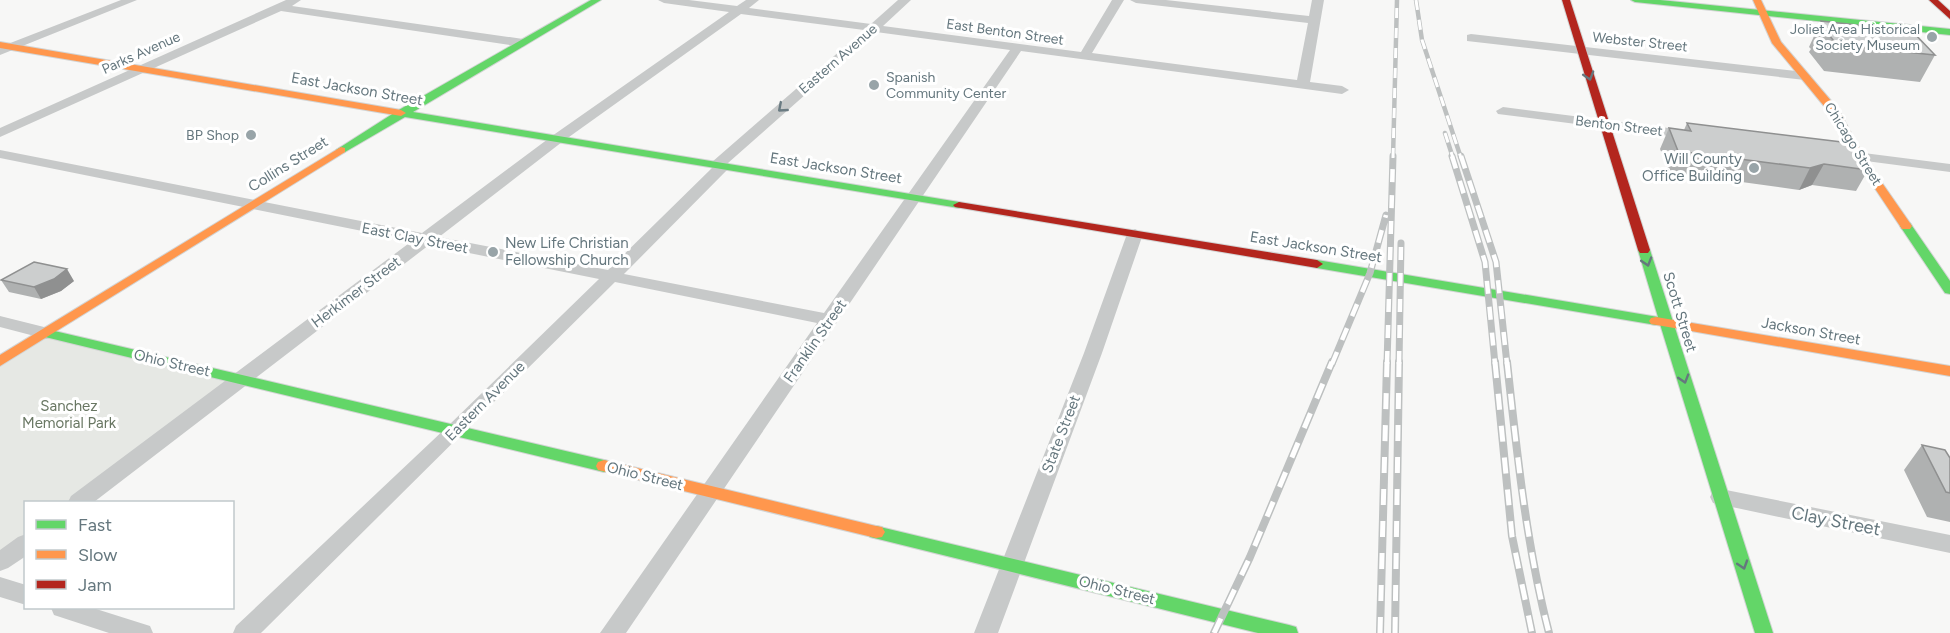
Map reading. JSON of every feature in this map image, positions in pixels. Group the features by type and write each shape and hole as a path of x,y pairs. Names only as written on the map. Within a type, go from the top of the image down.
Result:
{"street":[{"path":"4,47 131,0"},
{"name":"Parks Avenue","path":"0,133 295,0"},
{"name":"Collins Street","path":"0,361 401,113 597,0"},
{"name":"East Benton Street","path":"664,0 1342,90"},
{"name":"Herkimer Street","path":"80,501 557,139 753,0"},
{"name":"Eastern Avenue","path":"245,633 456,430 720,166 904,0"},
{"path":"1084,57 1118,0"},
{"path":"1136,0 1315,20"},
{"path":"1303,85 1318,0"},
{"name":"Scott Street","path":"1566,0 1764,633"},
{"path":"1635,0 1760,6 1950,32"},
{"path":"1933,0 1950,16"},
{"name":"Chicago Street","path":"1760,6 1777,43 1834,111 1859,157 1950,290"},
{"path":"279,7 523,43"},
{"name":"Webster Street","path":"1472,38 1805,76"},
{"name":"East Jackson Street","path":"4,47 1667,323"},
{"name":"Franklin Street","path":"612,633 831,320 1017,48"},
{"name":"Benton Street","path":"1503,111 1708,138"},
{"name":"East Clay Street","path":"0,154 831,320"},
{"path":"1836,154 1950,168"},
{"name":"State Street","path":"986,633 1093,352 1135,234"},
{"path":"1932,263 1950,266"},
{"name":"Ohio Street","path":"0,321 1289,633"},
{"name":"Jackson Street","path":"1667,323 1950,371"},
{"name":"Clay Street","path":"1721,497 1950,544"},
{"path":"0,562 24,544"},
{"path":"0,587 24,594"},
{"path":"66,609 141,633"}],"green space":[{"name":"Sanchez Memorial Park","path":"45,337 230,379 69,501 24,501 24,536 0,555 0,364"}],"building":[{"path":"1821,21 1912,31 1935,55 1837,45 1822,26 1826,27"},
{"path":"1687,123 1850,143 1868,170 1824,164 1810,168 1678,151 1669,128 1691,131"},
{"path":"34,262 67,269 54,279 34,287 1,280"},
{"path":"1922,445 1945,450 1950,458 1950,493 1946,492"}],"railway":[{"path":"1393,158 1397,0"},
{"path":"1416,0 1422,40 1461,158"},
{"path":"1445,133 1453,158"},
{"path":"1387,364 1393,156"},
{"path":"1452,156 1485,262 1495,364"},
{"path":"1461,156 1496,262 1507,364"},
{"path":"1332,364 1370,273 1386,215"},
{"path":"1399,364 1401,243"},
{"path":"1214,633 1250,557 1332,362"},
{"path":"1380,633 1387,362"},
{"path":"1395,633 1399,362"},
{"path":"1495,362 1512,536 1532,633"},
{"path":"1507,362 1528,532 1549,633"}],"traffic: fast":[{"path":"341,150 597,0"},
{"path":"1635,0 1950,32"},
{"path":"401,113 959,205"},
{"path":"1906,226 1950,290"},
{"path":"1644,250 1764,633"},
{"path":"1317,264 1656,321"},
{"path":"46,333 604,466"},
{"path":"876,532 1289,633"}],"traffic: slow":[{"path":"1757,0 1777,43 1834,111 1859,157 1906,226"},
{"path":"0,45 401,113"},
{"path":"0,361 341,150"},
{"path":"1656,321 1950,371"},
{"path":"604,466 876,532"}],"traffic: jam":[{"path":"1566,0 1644,250"},
{"path":"1933,0 1950,16"},
{"path":"959,205 1317,264"}],"place":[{"name":"Joliet Area Historical Society Museum","path":"1932,37"},
{"name":"Spanish Community Center","path":"874,85"},
{"name":"BP Shop","path":"251,135"},
{"name":"Will County Office Building","path":"1754,168"},
{"name":"New Life Christian Fellowship Church","path":"493,252"}]}
